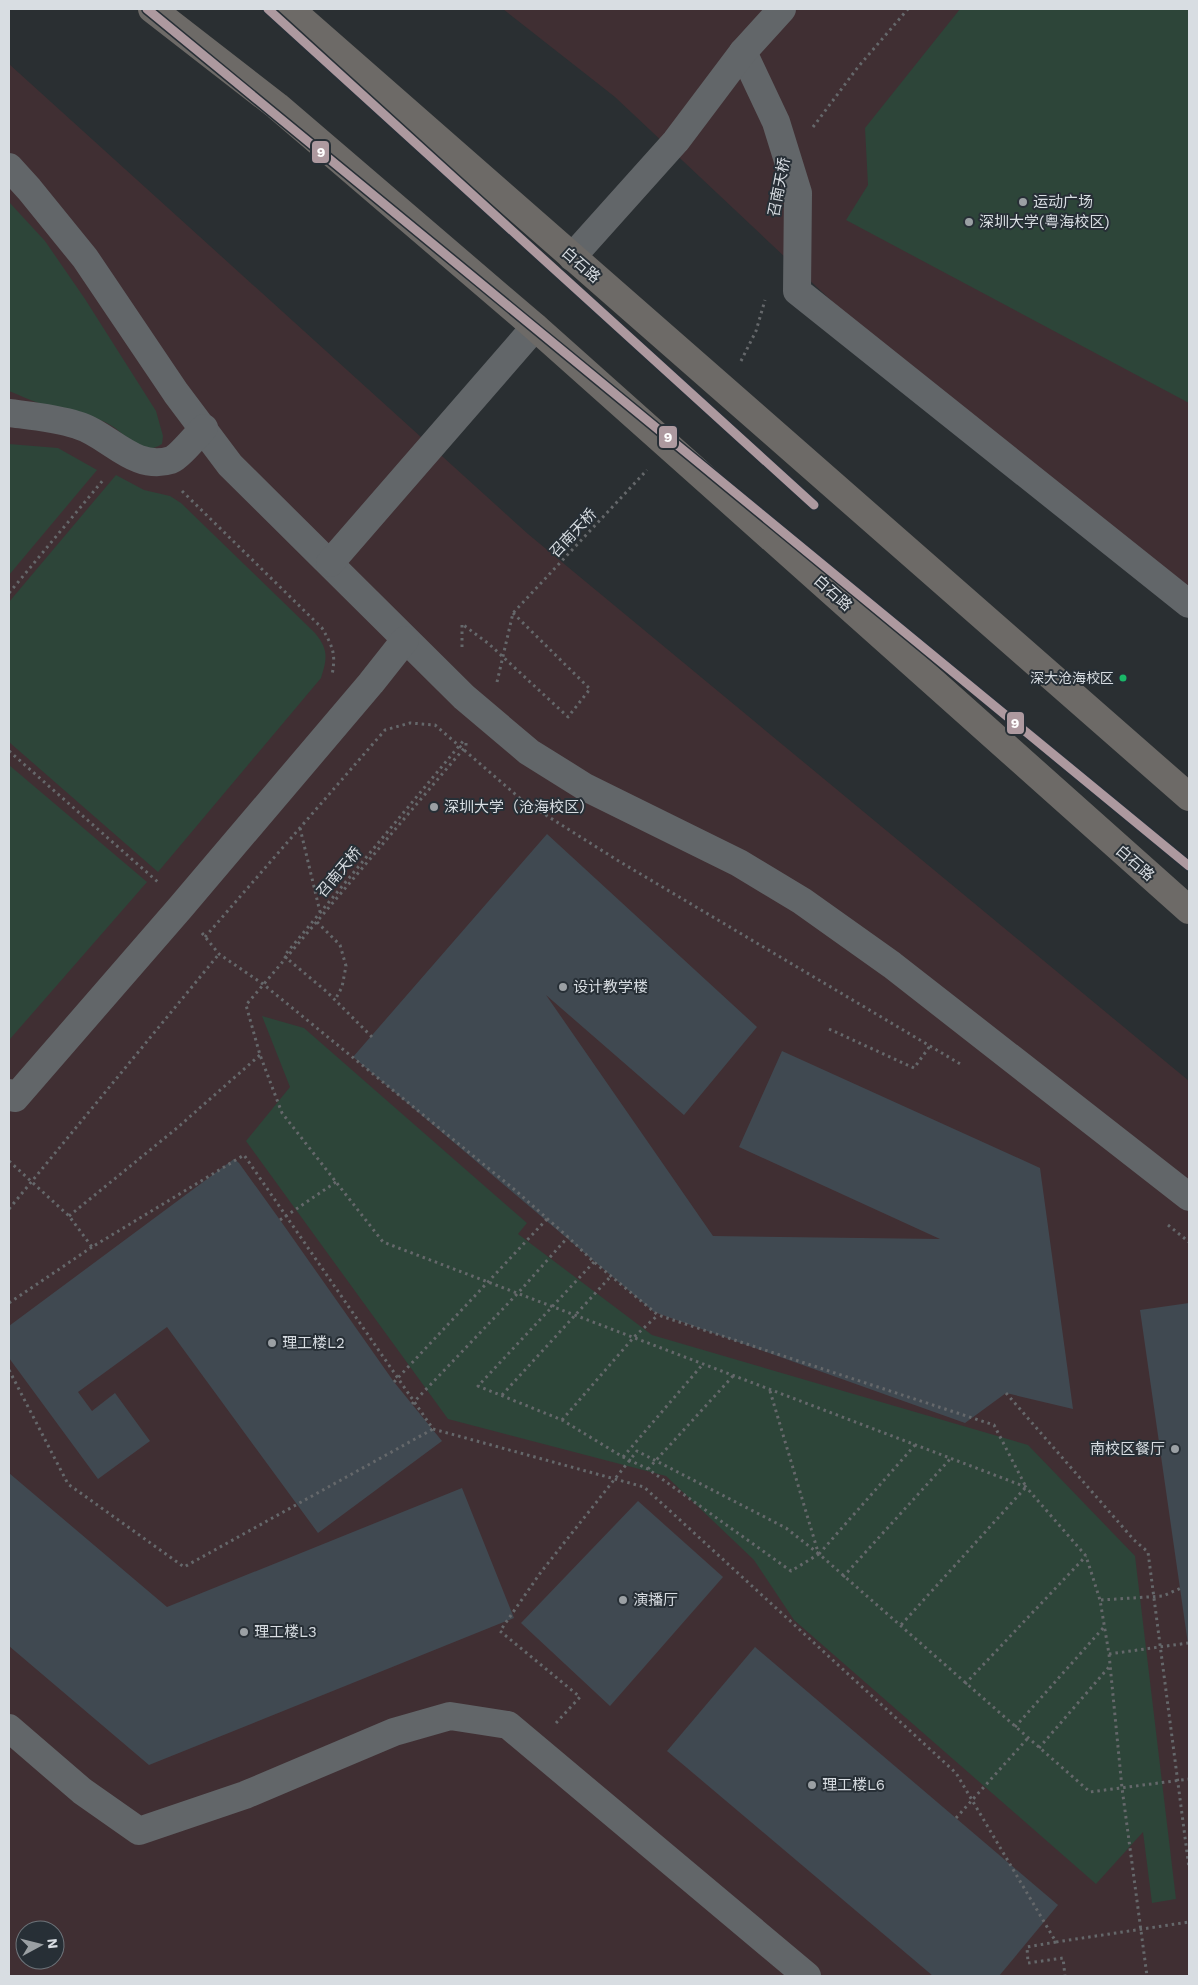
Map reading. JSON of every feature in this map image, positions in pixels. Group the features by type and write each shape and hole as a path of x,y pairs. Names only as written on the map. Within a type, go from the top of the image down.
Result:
{"main road":[{"name":"白石路","path":"152,9 277,106 535,327 1189,910"},
{"name":"白石路","path":"290,9 1189,797"}],"street":[{"path":"572,257 676,141 743,52 782,9"},
{"path":"743,52 776,122 798,193 797,291 1189,604"},
{"path":"9,167 85,258 176,393 204,428 230,466 464,697 528,752 586,787 739,863 802,901 892,965 1189,1197"},
{"path":"330,563 535,327"},
{"path":"9,413 50,418 78,425 101,435 134,458 156,463 173,460 204,428"},
{"path":"9,1093 15,1098 72,1034 371,683 405,640"},
{"path":"9,1728 82,1791 139,1831 245,1795 394,1732 450,1716 508,1725 807,1976"}],"path":[{"path":"812,128 858,67 908,9"},
{"path":"735,369 756,331 767,294"},
{"name":"召南天桥","path":"513,613 652,464"},
{"path":"9,593 109,474"},
{"path":"177,487 322,628 330,641 335,659 331,680"},
{"path":"489,644 568,716 590,689 513,613"},
{"path":"496,687 513,613"},
{"path":"464,697 466,746 246,1005 260,1056 282,1112 383,1242 1026,1487"},
{"path":"206,938 385,730 410,723 436,725 522,800 617,860 968,1068"},
{"name":"召南天桥","path":"372,1036 335,1000 284,956 467,736"},
{"path":"9,751 159,882 219,954 263,984 515,1190 594,1262 658,1315 994,1425 1026,1487 1086,1556 1100,1600 1109,1654 1122,1788 1147,1976"},
{"path":"300,828 321,916"},
{"path":"317,922 340,944 346,966 342,987 335,1000"},
{"path":"9,1209 219,954"},
{"path":"829,1029 914,1068 930,1046"},
{"path":"69,1216 178,1128 260,1056"},
{"path":"9,1303 92,1247 244,1154 434,1429 644,1486 956,1773 1056,1942"},
{"path":"9,1161 69,1216 92,1247"},
{"path":"280,1220 336,1182"},
{"path":"394,1382 547,1219"},
{"path":"1166,1224 1189,1242"},
{"path":"412,1404 518,1293 568,1237"},
{"path":"594,1262 478,1386 562,1420 622,1457 648,1470 791,1571 819,1554 915,1445"},
{"path":"502,1395 611,1276"},
{"path":"562,1420 634,1337 658,1315"},
{"path":"622,1457 703,1364"},
{"path":"9,1370 68,1484 184,1567 434,1429"},
{"path":"648,1470 733,1376"},
{"path":"770,1390 819,1554"},
{"path":"1006,1393 1134,1540 1148,1552 1189,1868"},
{"path":"580,1697 500,1631 541,1572 637,1451 786,1528 819,1554 1090,1792 1189,1779"},
{"path":"843,1577 951,1458"},
{"path":"900,1626 1026,1487"},
{"path":"965,1684 1086,1556"},
{"path":"1100,1600 1163,1596 1181,1588"},
{"path":"1015,1727 1104,1626"},
{"path":"1109,1654 1188,1643"},
{"path":"1039,1748 1109,1666"},
{"path":"956,1818 1028,1738"},
{"path":"1065,1976 1063,1958 1028,1963 1027,1947 1189,1922"}],"shaded area":[{"name":"深圳大学(粤海校区)","path":"503,9 1189,9 1189,614 855,323 615,97"},
{"name":"深圳大学（沧海校区）","path":"9,64 528,534 1189,1081 1189,1976 9,1976"}],"green space":[{"name":"运动广场","path":"960,9 1189,9 1189,403 846,220 868,185 865,128"},
{"path":"9,202 45,241 85,299 156,411 163,436 162,444 154,448 141,447 105,422 44,405 9,391"},
{"path":"9,444 58,448 97,470 9,575"},
{"path":"116,475 144,490 170,496 181,503 315,633 323,645 326,655 321,678 158,872 9,742 9,602"},
{"path":"9,765 147,882 10,1039 9,1038"},
{"path":"262,1016 304,1028 527,1223 518,1234 652,1335 1028,1445 1135,1556 1176,1899 1152,1903 1143,1832 1096,1884 794,1620 754,1560 666,1476 448,1419 246,1141 290,1087"}],"building":[{"path":"547,834 757,1027 684,1115 546,995 713,1236 940,1239 739,1147 782,1051 1040,1168 1073,1409 1006,1393 965,1423 654,1312 353,1057"},
{"name":"理工楼L2","path":"234,1159 239,1163 280,1220 394,1382 442,1441 318,1533 167,1327 78,1392 92,1411 115,1393 150,1441 98,1479 9,1358 9,1326"},
{"name":"南校区餐厅","path":"1189,1303 1189,1643 1188,1644 1140,1310"},
{"name":"理工楼L3","path":"9,1473 167,1607 462,1488 514,1618 149,1765 9,1646"},
{"name":"演播厅","path":"638,1501 723,1577 610,1706 521,1623"},
{"name":"理工楼L6","path":"755,1647 1058,1905 999,1976 933,1976 667,1751"}],"transit line":[{"name":"9","path":"147,9 1189,866"},
{"name":"9","path":"268,9 814,505"}],"place":[{"name":"运动广场","path":"1023,202"},
{"name":"深圳大学(粤海校区)","path":"969,222"},
{"name":"深大沧海校区","path":"1123,678"},
{"name":"深圳大学（沧海校区）","path":"434,807"},
{"name":"设计教学楼","path":"563,987"},
{"name":"理工楼L2","path":"272,1343"},
{"name":"南校区餐厅","path":"1175,1449"},
{"name":"演播厅","path":"623,1600"},
{"name":"理工楼L3","path":"244,1632"},
{"name":"理工楼L6","path":"812,1785"}]}
